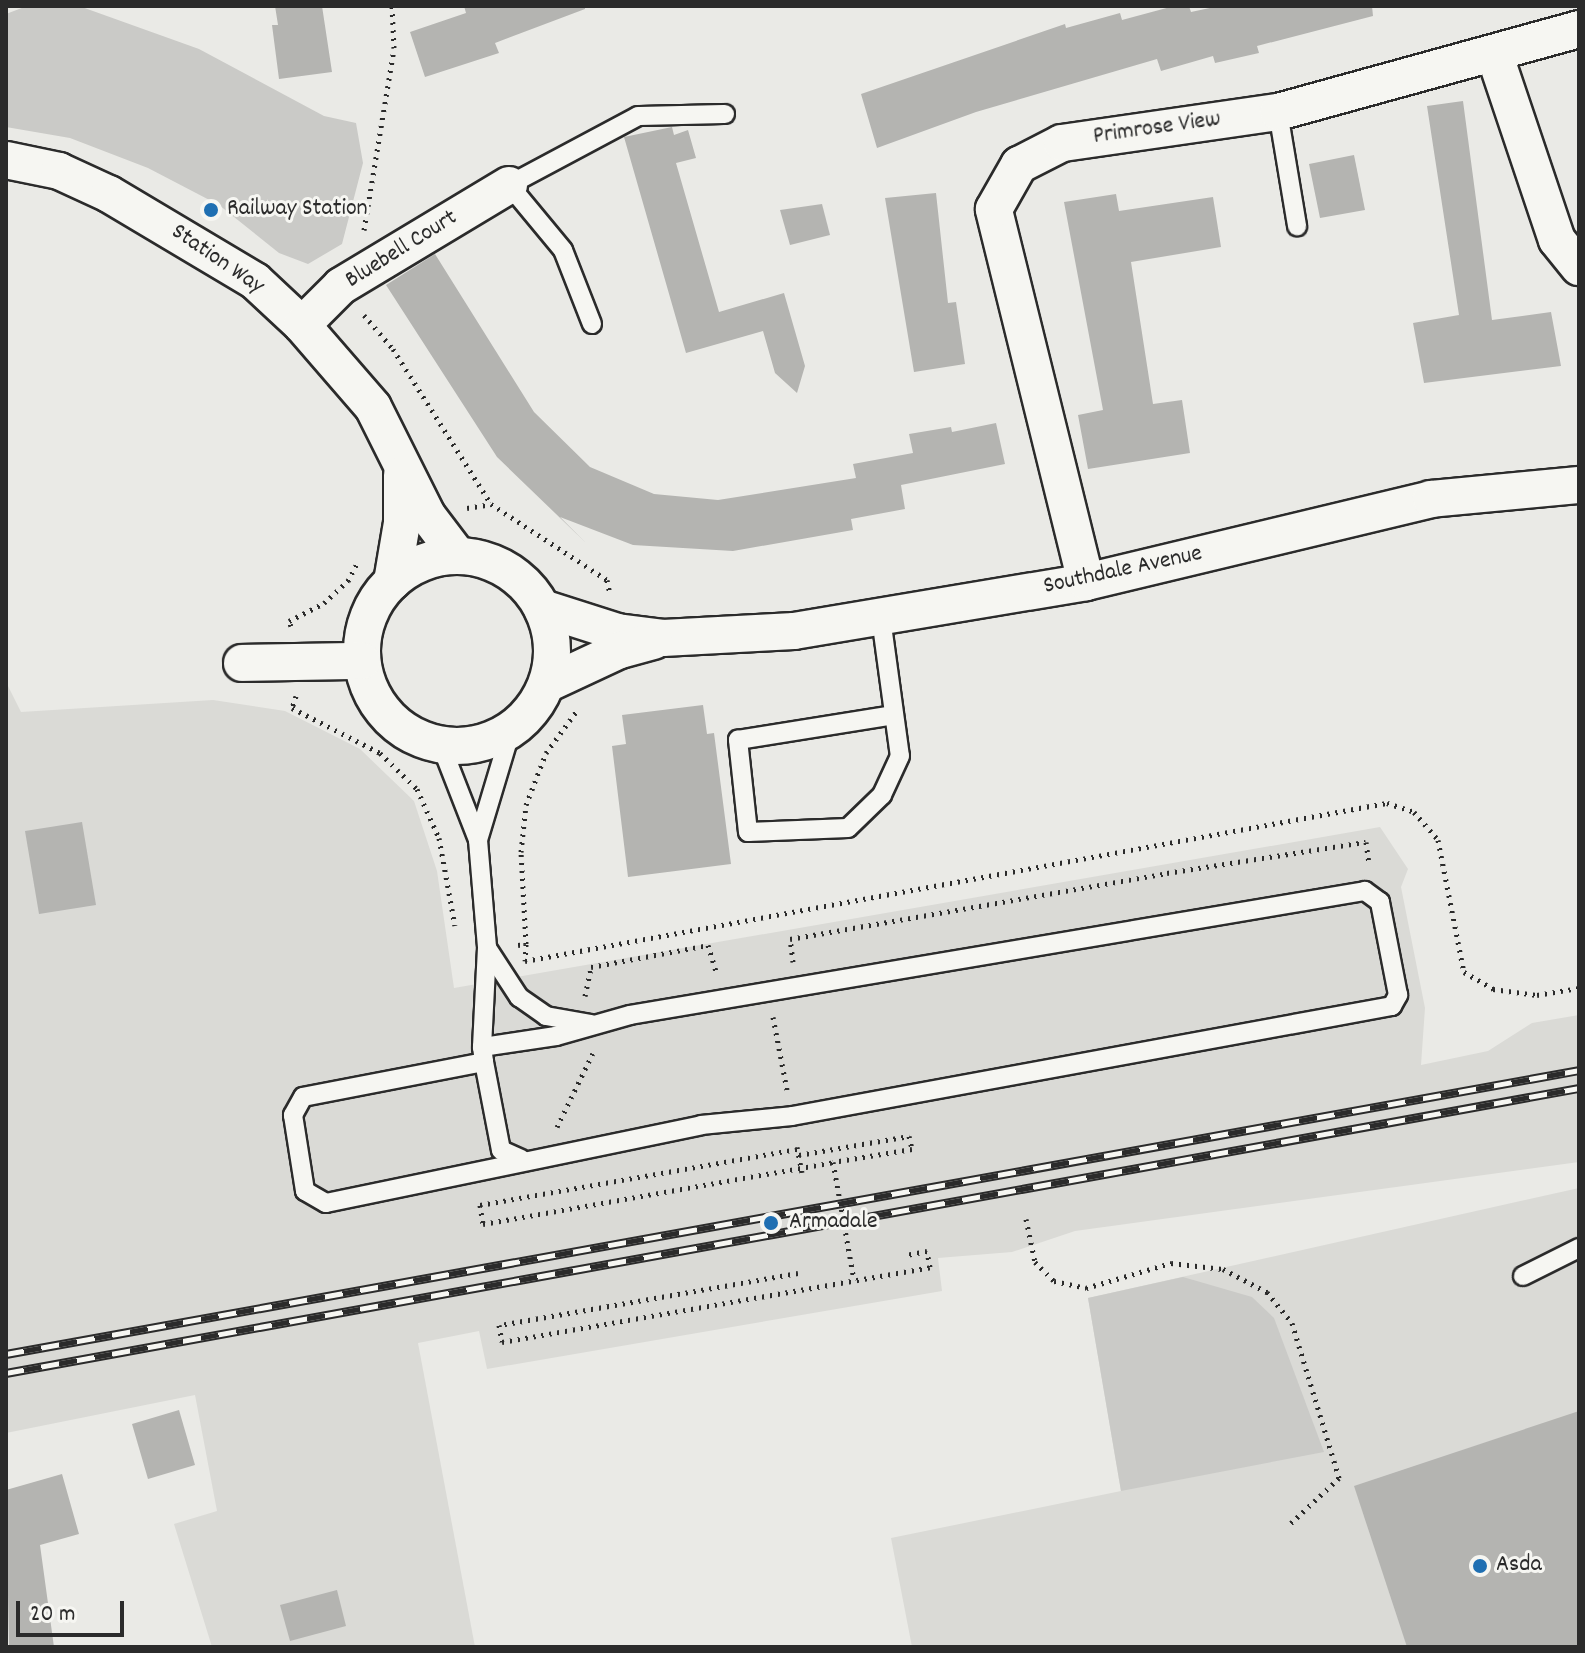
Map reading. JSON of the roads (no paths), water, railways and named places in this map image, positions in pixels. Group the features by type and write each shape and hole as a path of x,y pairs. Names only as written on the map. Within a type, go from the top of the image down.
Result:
{"street":[{"name":"Primrose View","path":"1086,582 994,209 1019,165 1062,143 1278,112 1579,29"},
{"path":"1494,53 1557,240 1579,267"},
{"name":"Station Way","path":"6,160 59,171 174,229 255,281 302,325 373,407 427,515 458,556"},
{"name":"Bluebell Court","path":"302,325 341,286 509,185"},
{"name":"Station Way","path":"392,582 402,523 402,469"},
{"name":"Southdale Avenue","path":"542,608 617,632 663,638 794,631 1086,582 1431,499 1579,485"},
{"path":"458,556 507,571 542,608 552,658 547,684 533,709 511,730 489,741 441,745 397,725 380,707 362,661 364,632 374,605 392,582 434,559 458,556"},
{"name":"Southdale Avenue","path":"547,684 620,650 663,638"},
{"path":"242,663 362,661"}],"lane":[{"path":"1278,112 1297,226"},
{"path":"592,324 563,250 509,185 638,116 725,114"},
{"path":"881,618 900,756 882,795 848,828 748,832 738,740 894,715"},
{"path":"478,840 511,730"},
{"path":"441,745 478,840 487,948 483,1055 501,1150 521,1159"},
{"path":"1365,891 1380,902 1398,995 1392,1006 792,1116 723,1122 521,1159 326,1203 305,1191 293,1115 303,1097 596,1025 1287,901 1365,891"},
{"path":"487,948 519,997 546,1016 596,1025"},
{"path":"1523,1276 1579,1248"}],"railway":[{"path":"6,1354 1579,1070"},
{"path":"6,1373 1579,1088"}],"place":[{"name":"Railway Station","path":"211,210"},
{"name":"Armadale","path":"771,1223"},
{"name":"Asda","path":"1480,1566"}]}
